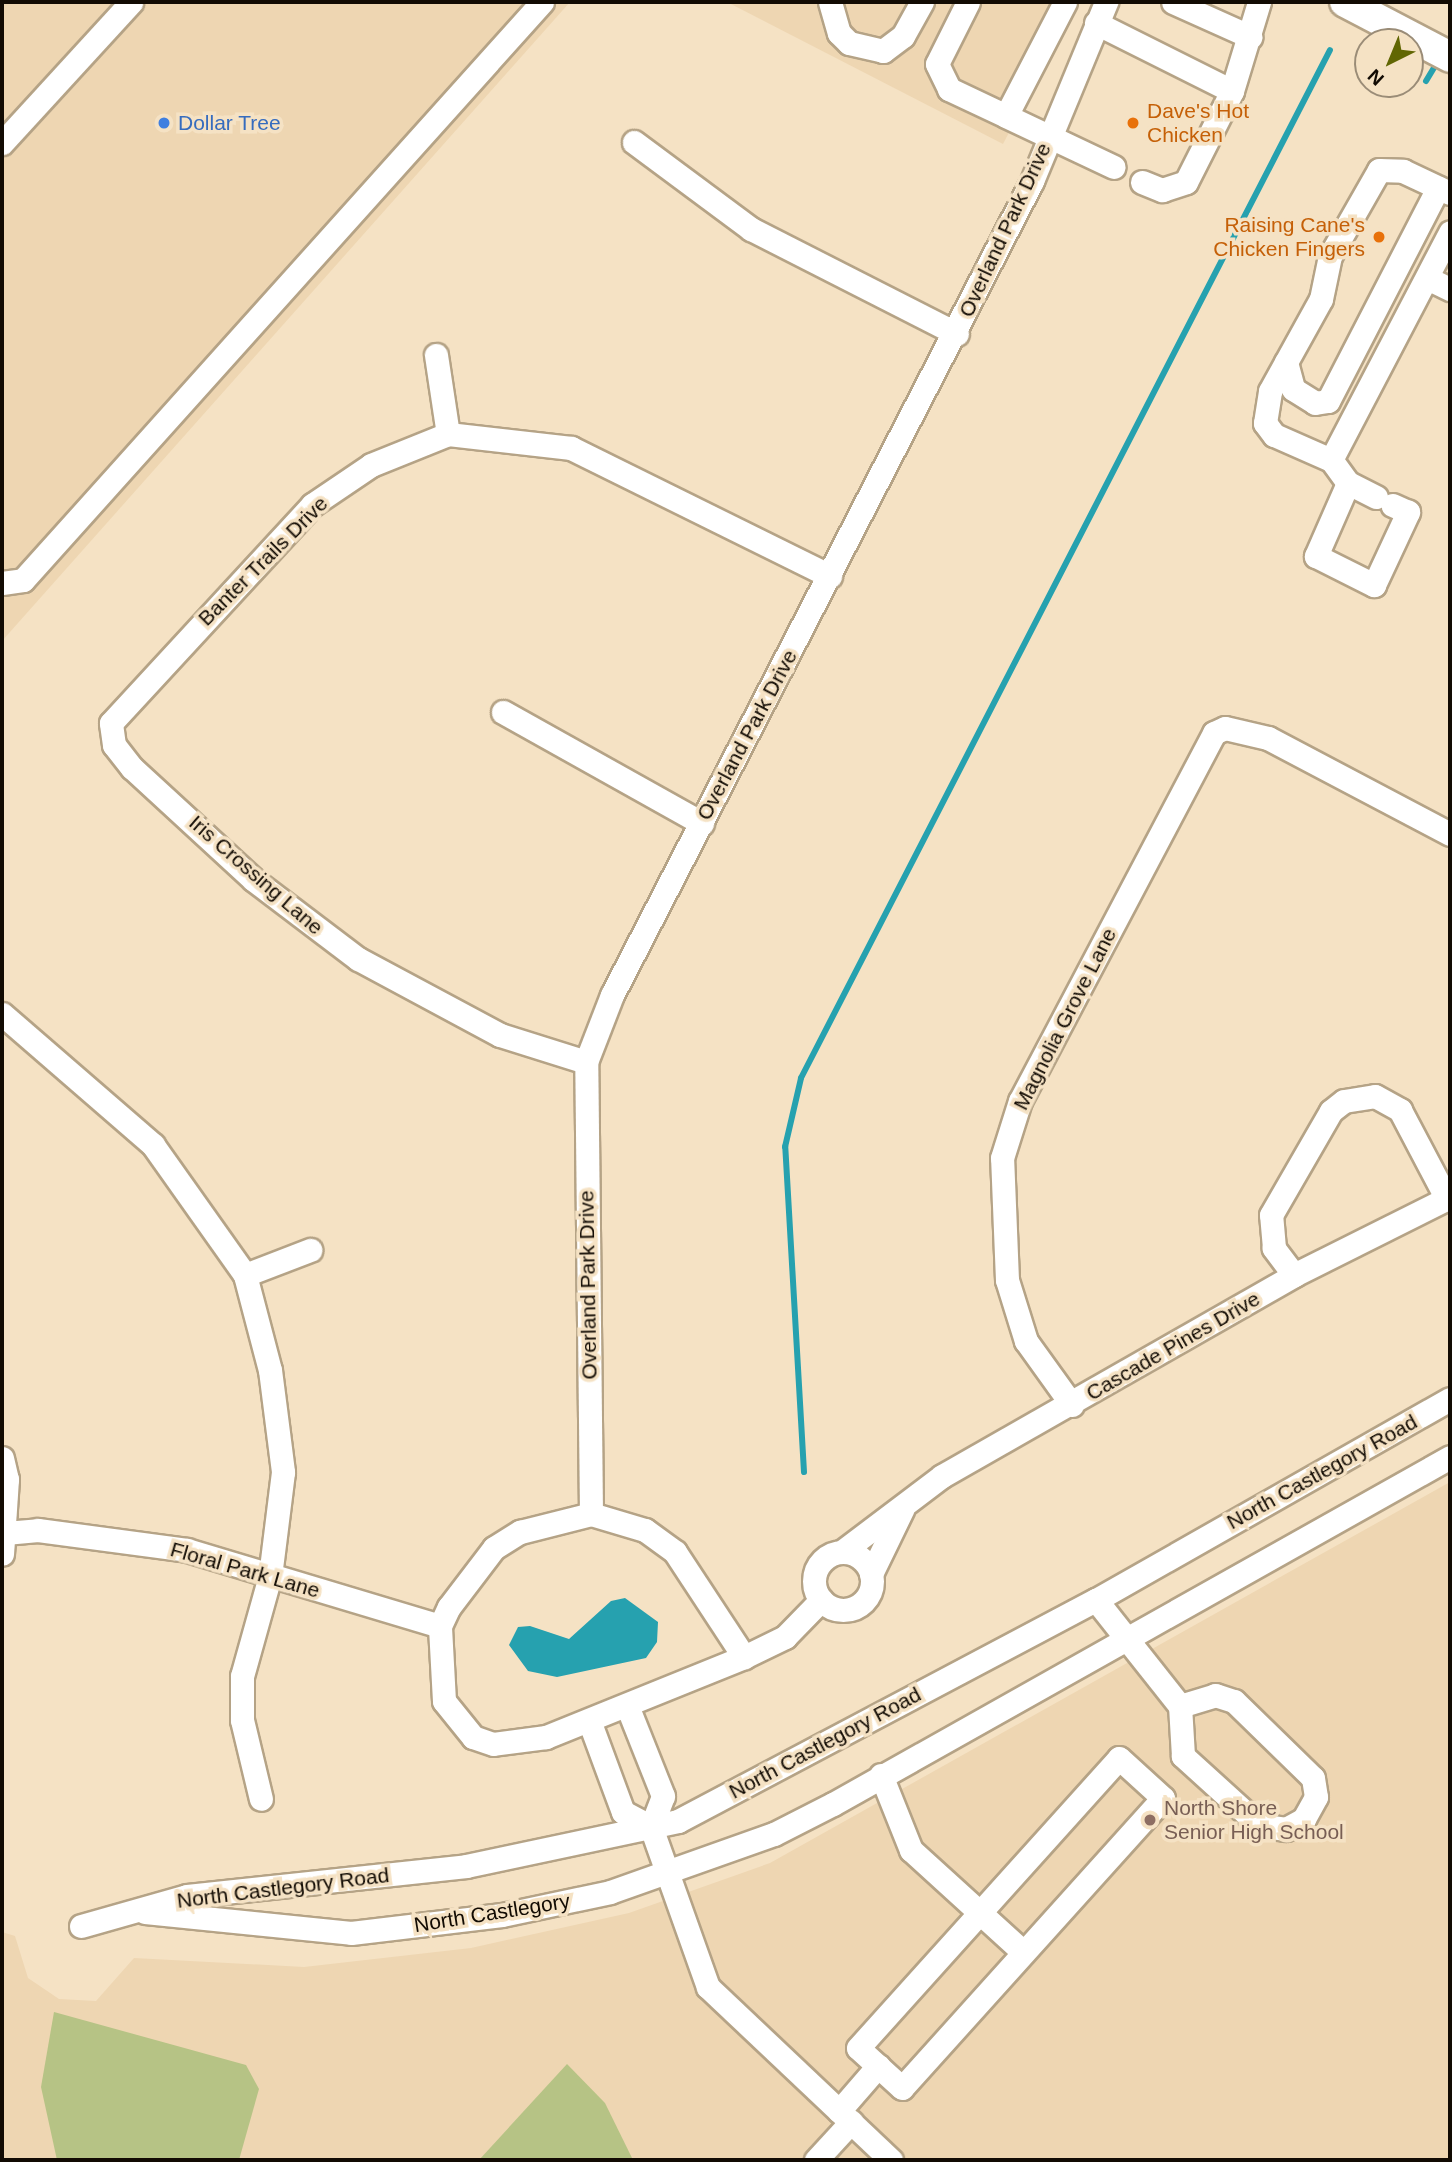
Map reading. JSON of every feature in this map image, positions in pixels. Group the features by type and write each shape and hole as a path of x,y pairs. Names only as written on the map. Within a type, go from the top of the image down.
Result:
{"main road":[{"path":"1345,2 1450,57"}],"street":[{"path":"2,143 131,2"},
{"path":"2,583 23,580 542,2"},
{"path":"830,2 839,33 849,43 883,51 903,36 922,2"},
{"path":"968,2 937,64 949,89 1114,167"},
{"path":"1006,116 1065,2"},
{"path":"1173,2 1251,37"},
{"path":"1142,182 1162,190 1186,182 1232,90 1251,37 1259,2"},
{"path":"1101,12 1232,90"},
{"name":"Overland Park Drive","path":"591,1514 586,1062 612,995 957,334 1049,134 1101,12"},
{"path":"634,142 751,229 957,334"},
{"path":"1286,362 1293,389 1315,403 1328,401 1444,191 1403,171 1379,170 1330,256 1326,287 1270,391 1265,423 1274,435 1331,460 1348,483 1408,512 1374,585 1316,556 1348,483"},
{"path":"1331,460 1450,232"},
{"path":"1427,278 1450,289"},
{"path":"436,355 448,434"},
{"name":"Banter Trails Drive","path":"111,723 312,505 371,465 448,434 571,448 830,576"},
{"path":"503,712 702,823"},
{"name":"Iris Crossing Lane","path":"111,723 114,745 132,768 254,880 358,959 500,1035 586,1062"},
{"name":"Magnolia Grove Lane","path":"1072,1405 1026,1341 1007,1280 1002,1158 1020,1101 1204,748 1225,728 1268,738 1450,834"},
{"path":"2,1014 153,1146 245,1275 270,1370 283,1472 270,1576 242,1676 242,1720 261,1799"},
{"path":"1294,1275 1274,1248 1271,1215 1331,1111 1344,1101 1375,1096 1400,1110 1449,1198"},
{"name":"Cascade Pines Drive","path":"843,1551 942,1476 1072,1405 1294,1275 1449,1198"},
{"path":"245,1275 310,1250"},
{"name":"North Castlegory Road","path":"138,1911 187,1896 466,1866 678,1821 825,1747 1096,1600 1450,1399"},
{"path":"1023,1952 911,1850 881,1775 1121,1638 1450,1457"},
{"path":"2,1458 3,1543"},
{"name":"Cascade Pines Drive","path":"871,1574 903,1508"},
{"path":"744,1657 676,1552 645,1530 591,1514 520,1532 494,1548 461,1587 440,1626 444,1701 473,1737 511,1743 590,1723 744,1657 785,1637 821,1600"},
{"name":"Floral Park Lane","path":"3,1543 38,1530 174,1548 440,1626"},
{"path":"843,1551 862,1559 871,1574 869,1594 858,1605 839,1609 821,1600 814,1587 816,1567 843,1551"},
{"path":"1096,1600 1121,1638 1180,1706 1182,1756 1259,1825 1286,1829 1304,1819 1316,1797 1313,1778 1234,1701 1215,1695 1180,1706"},
{"path":"628,1708 663,1796 651,1827 712,1994 891,2160"},
{"path":"590,1723 623,1812 651,1827"},
{"path":"1119,1758 1163,1798 1023,1952 902,2088 858,2048 1119,1758"},
{"name":"North Castlegory","path":"81,1926 138,1911 225,1925 351,1933 502,1915 667,1872 774,1834 881,1775"},
{"path":"817,2160 878,2067"}],"shaded area":[{"path":"2,2 570,2 2,641"},
{"path":"727,2 1077,2 1003,144"},
{"name":"North Shore Senior High School","path":"1450,1482 1450,2160 2,2160 2,1932 15,1936 28,1978 59,1999 96,2001 134,1958 304,1967 471,1948 629,1913 770,1863"}],"green space":[{"path":"54,2012 246,2065 259,2089 239,2160 57,2160 41,2087"},
{"path":"567,2064 605,2103 633,2160 479,2160"}],"water":[{"path":"625,1598 658,1622 657,1642 646,1658 557,1677 528,1671 509,1645 518,1627 530,1626 569,1639 611,1601"}],"waterway":[{"path":"804,1472 785,1147 801,1078 1330,50"},
{"path":"1426,81 1439,59"}],"place":[{"name":"Dollar Tree","path":"164,123"},
{"name":"Dave's Hot Chicken","path":"1133,123"},
{"name":"Raising Cane's Chicken Fingers","path":"1379,237"},
{"name":"North Shore Senior High School","path":"1150,1820"}]}
